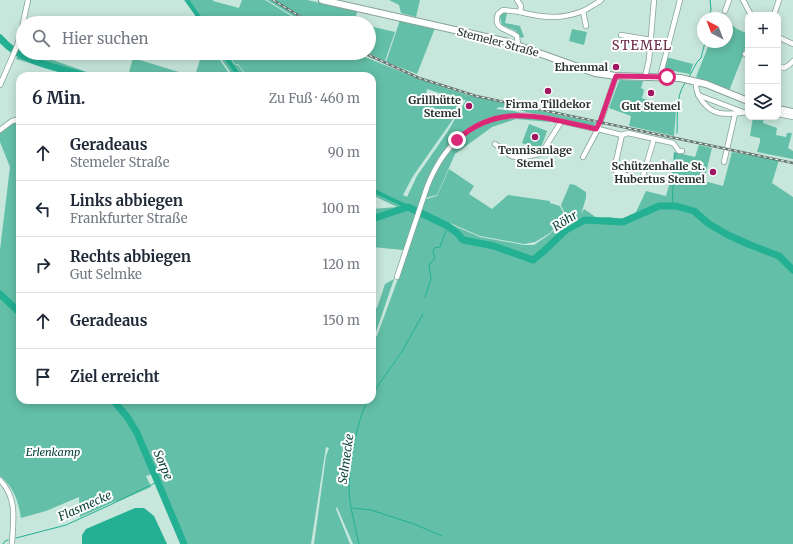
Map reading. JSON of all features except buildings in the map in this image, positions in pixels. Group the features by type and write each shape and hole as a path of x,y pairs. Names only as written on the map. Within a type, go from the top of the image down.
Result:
{"main road":[{"name":"Stemeler Straße","path":"322,0 518,45 595,73 616,76 680,78 696,82 745,100"},
{"path":"781,110 793,112"}],"street":[{"path":"25,16 28,0"},
{"path":"517,0 521,6 520,12"},
{"path":"518,45 517,36 499,26 497,18 498,14 503,10 551,18 572,15 601,0"},
{"path":"645,77 651,40 654,0"},
{"path":"660,77 680,0"},
{"path":"725,11 729,0"},
{"path":"743,0 749,12"},
{"path":"775,12 779,0"},
{"path":"583,10 586,26"},
{"path":"621,35 651,40"},
{"path":"781,38 793,44"},
{"path":"0,85 16,48"},
{"path":"781,67 784,68 790,65 793,61"},
{"path":"583,157 597,129 616,76"},
{"path":"696,82 698,95 703,102 716,112 735,114 745,112"},
{"path":"698,95 745,112"},
{"path":"724,162 735,114"},
{"path":"397,277 427,188 437,166 447,151 467,131 489,120 507,116 532,115 622,135 628,132 674,143 679,151 682,152"},
{"path":"781,115 793,117"},
{"path":"0,130 12,121 16,120"},
{"path":"495,144 511,156 524,157 540,154 561,122"},
{"path":"622,135 614,170 638,180 642,179 654,139"},
{"path":"0,480 8,489 14,507 12,544"}],"green space":[{"path":"184,0 213,0 239,8 242,0 265,0 291,16 195,16"},
{"path":"267,0 307,0 357,11 356,16 293,16"},
{"path":"389,0 420,0 416,17 401,13 399,5"},
{"path":"501,13 507,13 505,23 520,26 524,37 521,38 516,31 502,25 500,17"},
{"path":"400,20 435,28 417,74 386,62"},
{"path":"733,26 745,33 744,53 729,91 696,77 708,48 733,48"},
{"path":"376,28 395,32 385,61 376,57"},
{"path":"572,29 587,32 584,45 569,41"},
{"path":"666,57 693,64 690,74 663,69"},
{"path":"20,60 53,60 87,72 62,72"},
{"path":"132,60 140,60 179,72 129,72"},
{"path":"200,60 220,60 228,72 196,72"},
{"path":"222,60 232,60 234,64 238,65 243,72 230,72"},
{"path":"232,60 372,60 419,79 467,95 596,123 594,126 499,107 496,109 514,111 550,122 516,119 492,127 455,154 437,195 425,198 403,250 376,247 376,209 397,207 376,197 376,72 244,72 238,64 235,64","holes":["427,89 457,99 466,100 448,131 417,176 407,197 403,195 413,176 456,115 458,108 455,103 426,94"]},
{"path":"619,81 643,81 641,88 644,90 642,98 676,111 674,136 629,126 631,116 609,108"},
{"path":"753,120 764,120 763,123 777,128 776,135 786,137 787,133 792,133 788,148 793,151 793,159 757,152 760,138 750,136"},
{"path":"16,122 16,308 0,293 0,250 10,167 0,142 0,133 11,123"},
{"name":"Tennisanlage Stemel","path":"529,124 547,131 540,150 522,143"},
{"path":"699,145 712,148 704,181 723,186 732,152 779,160 772,183 793,197 793,544 353,544 337,507 336,509 350,544 314,544 326,456 329,448 326,447 311,544 187,544 138,432 129,417 118,404 376,404 376,336 399,276 420,211 480,237 524,245 534,245 550,234 566,216 561,205 570,184 575,185 586,192 586,198 581,214 584,209 597,218 610,217 622,220 635,214 646,191 666,196 672,174 674,152 695,157"},
{"path":"449,169 474,186 469,194 492,209 508,195 550,201 550,203 560,206 565,216 550,233 535,242 524,244 480,236 420,210 426,199 437,196"},
{"path":"394,279 376,332 376,308 385,284"},
{"name":"Erlenkamp","path":"0,294 16,309 16,404 116,404 126,416 131,425 141,444 153,474 146,476 151,487 80,517 79,497 46,511 21,518 15,495 9,485 0,476"}],"shaded area":[{"path":"135,508 144,508 154,516 167,544 82,544 82,535 86,529"}],"waterway":[{"path":"187,0 198,16"},
{"path":"710,0 710,12"},
{"name":"Röhr","path":"0,38 16,51"},
{"path":"689,77 697,62 701,58 704,48"},
{"name":"Röhr","path":"32,60 71,72"},
{"path":"228,60 236,72"},
{"path":"677,133 678,101 685,83"},
{"path":"672,206 675,153"},
{"path":"376,192 408,207"},
{"name":"Röhr","path":"376,218 408,207 448,226 463,240 494,246 533,260 566,230 585,220 623,222 659,206 676,206 694,211 709,224 728,235 779,256 793,270"},
{"name":"Selmecke","path":"425,297 431,279 429,264 435,257 433,253 434,248 440,247 448,226"},
{"name":"Sorpe","path":"0,294 16,309"},
{"name":"Selmecke","path":"376,388 401,353 423,314"},
{"name":"Sorpe","path":"116,404 128,418 137,433 184,544"},
{"name":"Selmecke","path":"359,544 350,504 349,481 357,431 366,404"},
{"name":"Flasmecke","path":"16,538 66,525 157,482"},
{"path":"352,508 371,510 414,524 442,536"},
{"name":"Flasmecke","path":"3,544 8,540"}],"railway":[{"path":"273,0 299,16"},
{"path":"376,58 419,78 476,96 793,163"}],"place":[{"name":"Ehrenmal","path":"616,67"},
{"name":"Firma Tilldekor","path":"548,91"},
{"name":"Gut Stemel","path":"651,93"},
{"name":"Grillhütte Stemel","path":"469,106"},
{"name":"Tennisanlage Stemel","path":"535,137"},
{"name":"Schützenhalle St. Hubertus Stemel","path":"713,172"}],"district":[{"name":"STEMEL","path":"642,45"}],"route":[{"path":"457,140 476,126 489,120 507,116 532,115 598,129 616,76 667,77"}]}
